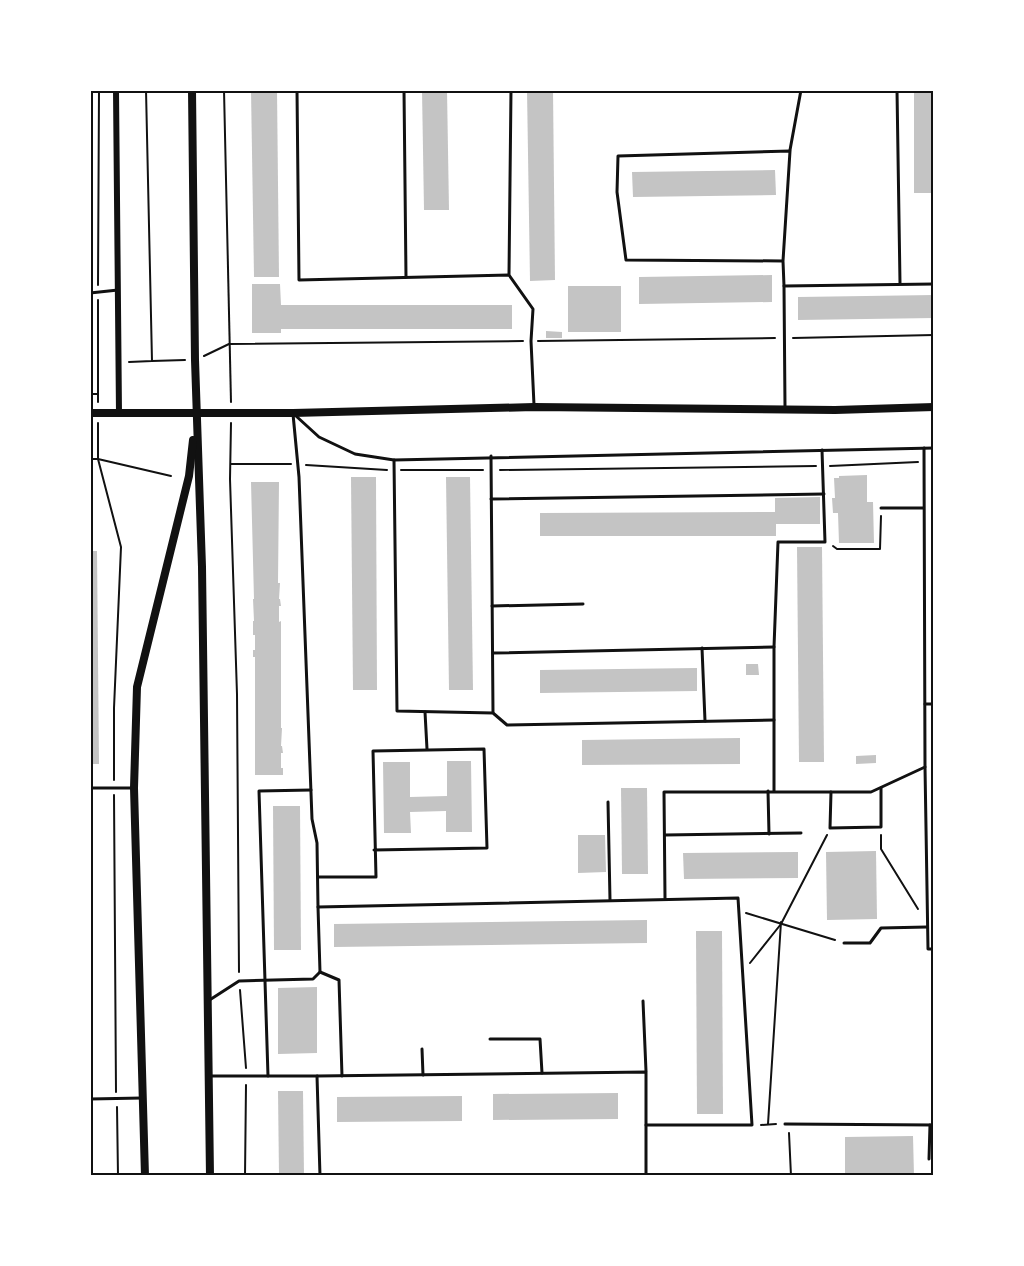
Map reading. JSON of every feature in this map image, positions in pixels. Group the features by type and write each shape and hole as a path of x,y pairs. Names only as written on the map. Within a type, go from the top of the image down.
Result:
{"street":[{"path":"116,90 119,413"},
{"path":"192,90 196,412 202,545 210,1176"},
{"path":"94,413 534,407 785,410 934,407"},
{"path":"145,1176 134,788 136,687 189,476 196,412"}],"lane":[{"path":"297,90 299,280 509,274"},
{"path":"404,90 406,277"},
{"path":"511,90 509,274 533,309 531,341 534,407"},
{"path":"785,410 783,261 790,151 801,90"},
{"path":"897,90 900,283"},
{"path":"783,261 626,260 617,192 618,156 790,151"},
{"path":"784,286 934,284"},
{"path":"90,293 118,290"},
{"path":"293,412 320,437 355,454 394,460 491,456 934,448"},
{"path":"207,1002 239,981 313,980 320,972 318,877 311,790 299,477 293,412"},
{"path":"924,448 927,926 928,948 934,949"},
{"path":"774,791 774,647 778,542 825,542 822,450"},
{"path":"491,456 493,713"},
{"path":"394,460 397,711 493,713 507,725 774,720"},
{"path":"491,499 824,494"},
{"path":"881,508 923,508"},
{"path":"492,606 583,604"},
{"path":"493,653 774,647"},
{"path":"702,648 705,722"},
{"path":"925,704 934,704"},
{"path":"425,712 427,749"},
{"path":"318,877 376,877 374,850 373,751 484,749 487,848 374,850"},
{"path":"665,898 664,792 871,792 925,767"},
{"path":"90,788 134,788"},
{"path":"831,792 830,828 881,827 881,788"},
{"path":"268,1076 259,791 311,790"},
{"path":"768,791 769,834"},
{"path":"608,802 610,900"},
{"path":"664,835 801,833"},
{"path":"318,908 738,898 752,1125 646,1125"},
{"path":"844,943 870,943 881,928 927,926"},
{"path":"320,972 339,980 342,1076"},
{"path":"643,1001 646,1176"},
{"path":"490,1038 540,1039 542,1073"},
{"path":"422,1049 423,1075"},
{"path":"207,1076 646,1072"},
{"path":"317,1076 320,1176"},
{"path":"90,1099 144,1098"},
{"path":"785,1124 932,1125 929,1159"}],"path":[{"path":"99,90 98,394 94,413 98,459 121,547 114,708 118,1176"},
{"path":"119,363 152,361 146,90"},
{"path":"224,90 230,344 934,336"},
{"path":"90,394 98,394"},
{"path":"90,459 171,476"},
{"path":"245,1176 246,1075 239,981 237,729 231,464 297,464 394,470 491,470 823,466 924,462"},
{"path":"825,542 837,549 880,549 881,508"},
{"path":"881,827 881,849 927,926"},
{"path":"742,972 781,924 830,828"},
{"path":"738,911 844,943"},
{"path":"768,1124 781,924"},
{"path":"752,1125 788,1124 791,1176"}],"building":[{"path":"251,90 277,90 279,277 254,277"},
{"path":"422,90 447,90 449,210 424,210"},
{"path":"527,90 553,90 555,280 530,281"},
{"path":"914,90 934,90 934,193 914,193"},
{"path":"775,170 776,195 633,197 632,172"},
{"path":"772,275 772,302 639,304 639,277"},
{"path":"252,284 280,284 281,305 512,305 512,329 281,329 281,333 252,333"},
{"path":"568,286 621,286 621,332 568,332"},
{"path":"934,295 934,318 798,320 798,297"},
{"path":"546,331 562,332 562,338 546,338"},
{"path":"867,475 867,502 873,502 874,543 839,543 838,513 833,513 834,478"},
{"path":"351,477 376,477 377,690 353,690"},
{"path":"446,477 470,477 473,690 449,690"},
{"path":"251,482 279,482 278,583 280,583 281,606 279,606 279,622 281,621 281,746 283,753 281,753 281,768 283,768 283,775 255,775 255,657 253,657 253,650 255,650 255,635 253,635"},
{"path":"820,497 820,524 776,524 776,536 540,536 540,513 775,512 775,498"},
{"path":"797,547 822,547 824,762 799,762"},
{"path":"90,551 97,551 99,764 90,764"},
{"path":"746,664 758,664 759,675 746,675"},
{"path":"697,668 697,691 540,693 540,670"},
{"path":"740,738 740,764 582,765 582,740"},
{"path":"876,755 876,763 856,764 856,756"},
{"path":"447,761 471,761 472,832 446,832 446,811 410,812 411,833 384,833 383,762 410,762 410,797 447,796"},
{"path":"621,788 647,788 648,874 622,874"},
{"path":"273,806 300,806 301,950 274,950"},
{"path":"578,835 605,835 606,872 578,873"},
{"path":"876,851 877,919 827,920 826,852"},
{"path":"798,852 798,878 684,879 683,853"},
{"path":"647,920 647,943 334,947 334,924"},
{"path":"696,931 722,931 723,1114 697,1114"},
{"path":"317,987 317,1053 278,1054 278,988"},
{"path":"278,1091 303,1091 304,1176 279,1176"},
{"path":"618,1093 618,1119 493,1120 493,1094"},
{"path":"462,1096 462,1121 337,1122 337,1097"},
{"path":"913,1136 914,1176 845,1176 845,1137"}]}
